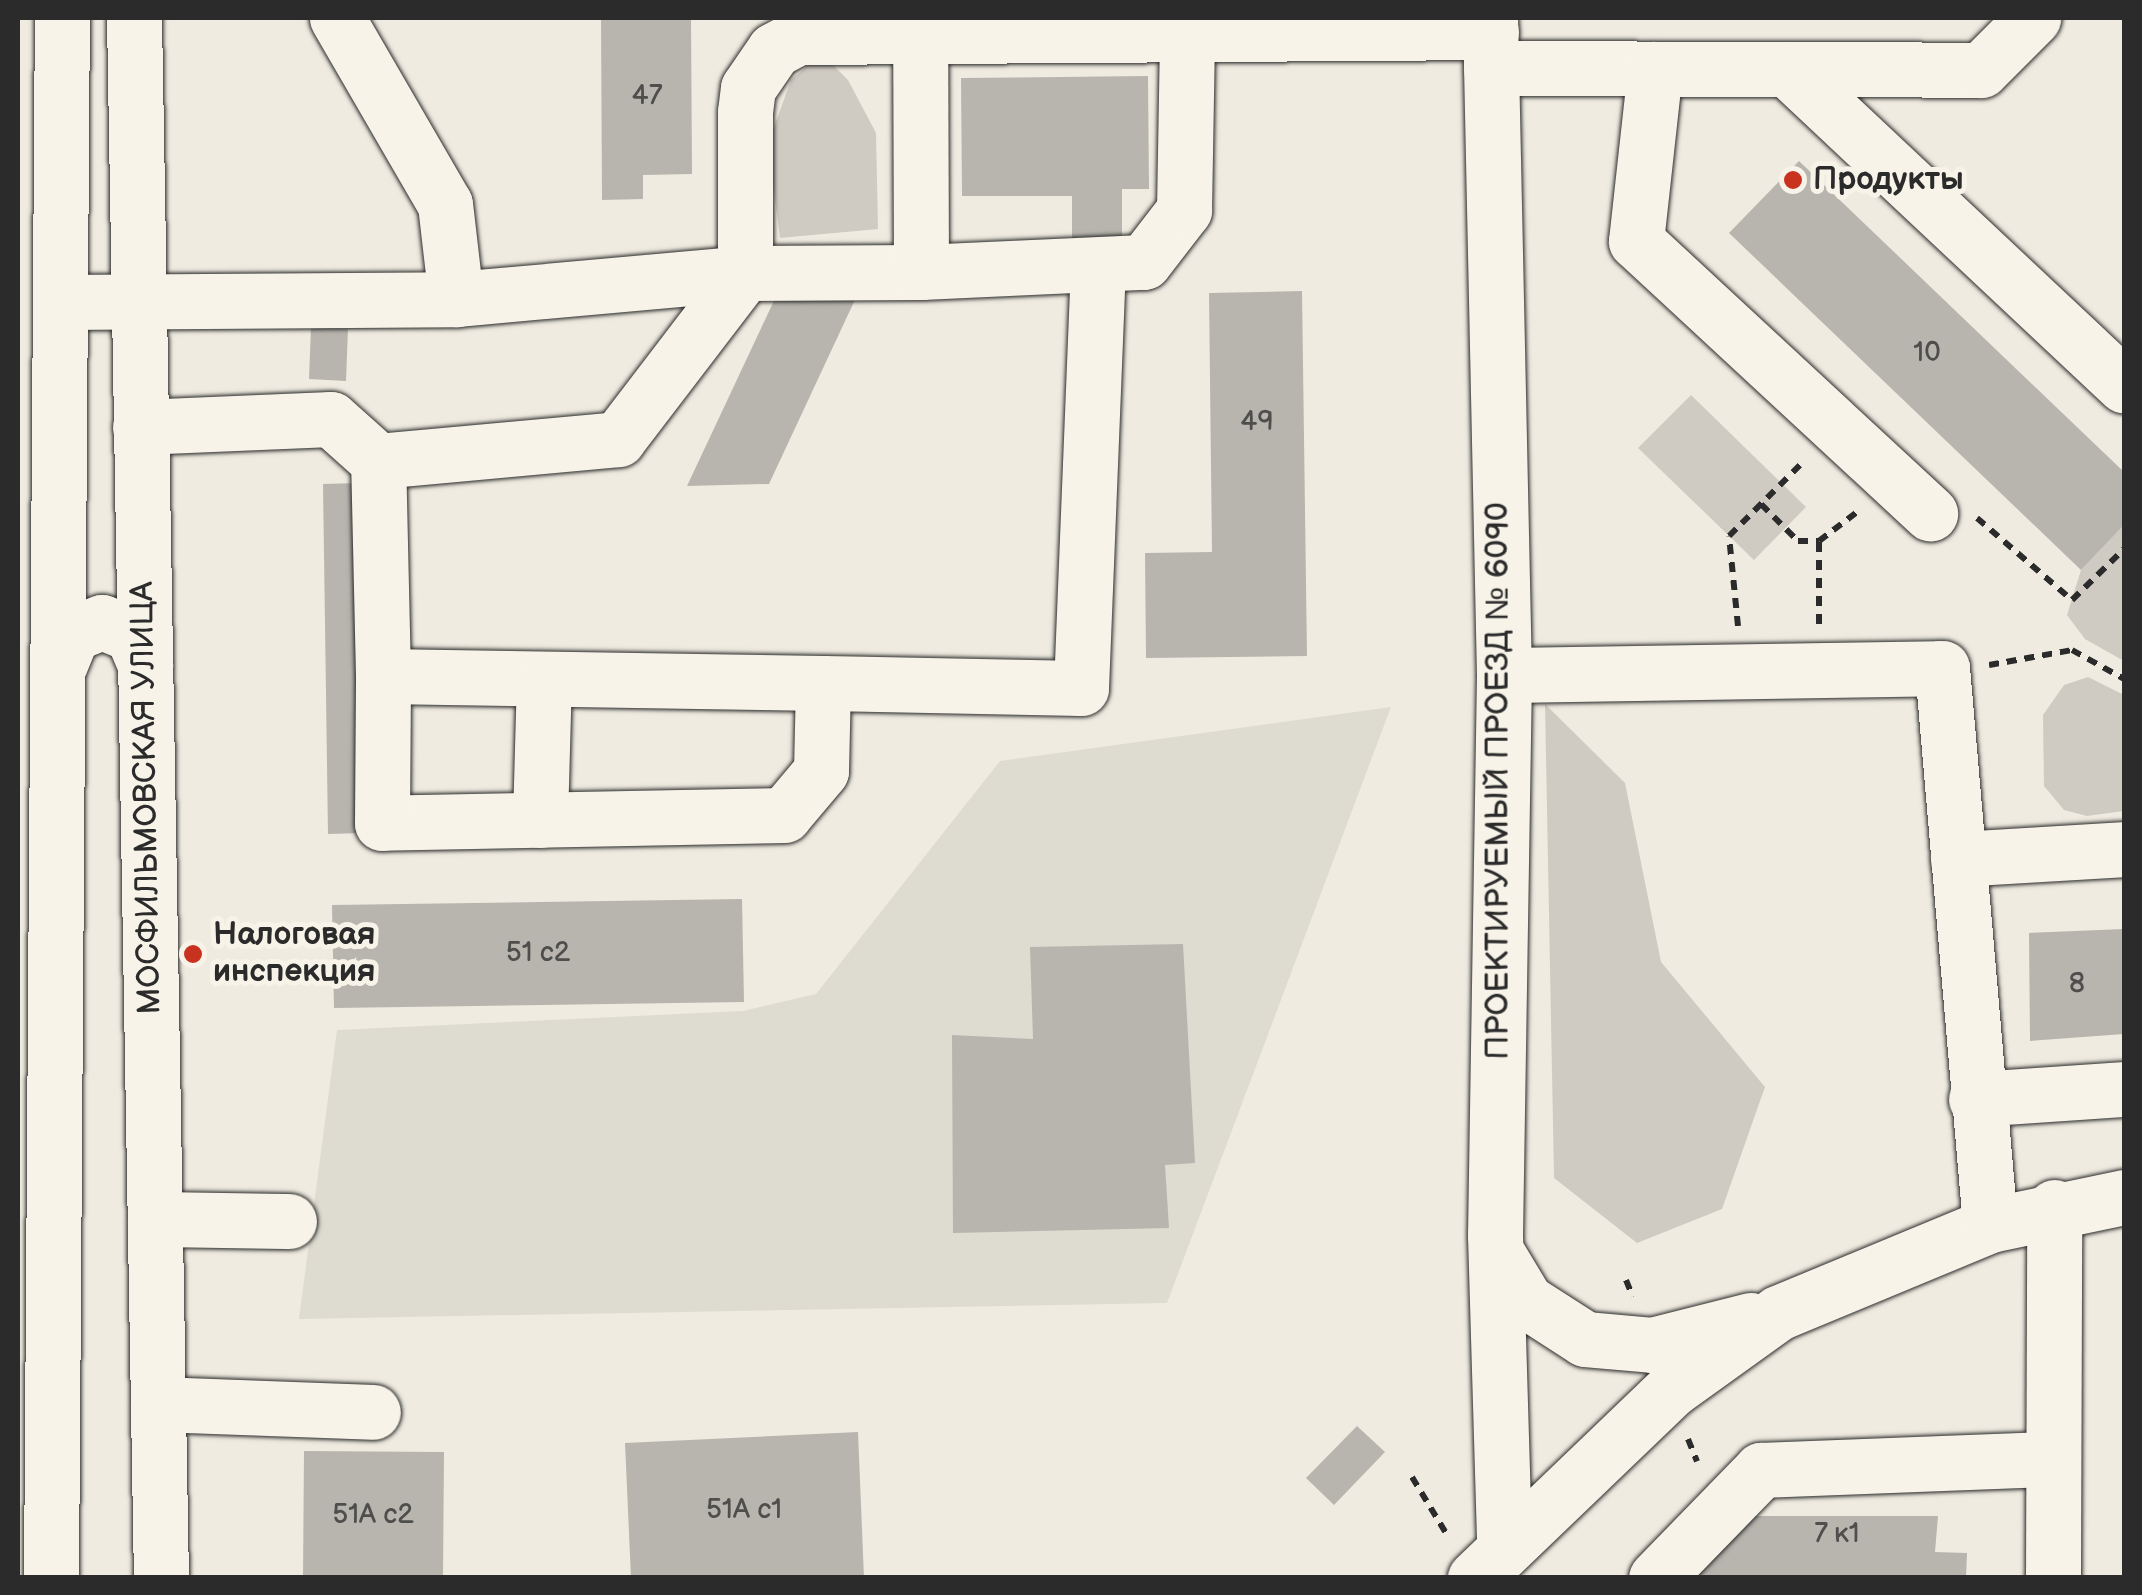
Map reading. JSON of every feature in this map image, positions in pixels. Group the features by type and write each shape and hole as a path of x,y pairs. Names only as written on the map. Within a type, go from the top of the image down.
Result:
{"main road":[{"path":"51,1578 62,18"},
{"name":"МОСФИЛЬМОВСКАЯ УЛИЦА","path":"134,18 162,1578"},
{"path":"337,18 445,204 456,298"},
{"path":"140,427 330,419 378,461 618,439 745,273 745,112 760,66 798,37 1221,28 1490,39 1655,69 1981,70 2033,18"},
{"path":"62,302 456,298 745,273 1098,271 1144,262 1184,210 1221,28"},
{"path":"920,36 921,272"},
{"name":"ПРОЕКТИРУЕМЫЙ ПРОЕЗД № 6090","path":"1477,1555 1497,1254 1504,674 1490,39"},
{"path":"1655,69 1636,241 1930,513"},
{"path":"1788,70 2124,386"},
{"path":"383,676 1080,688 1098,271"},
{"path":"378,461 382,823 784,815 821,771 823,683"},
{"path":"60,664 72,634 102,622 132,634 145,664"},
{"path":"1504,674 1942,668 1990,1226"},
{"path":"540,820 544,678"},
{"path":"1958,859 2124,849"},
{"path":"1976,1098 2124,1088"},
{"path":"1497,1254 1526,1301 1585,1338 1652,1345 1778,1313 1990,1226 2054,1207 2124,1198"},
{"path":"2053,1578 2054,1207"},
{"path":"154,1219 288,1220"},
{"path":"1477,1555 1670,1390 1778,1313"},
{"path":"158,1404 372,1412"},
{"path":"1656,1578 1761,1470 2052,1459"}],"path":[{"path":"1743,672 1729,536 1836,426"},
{"path":"1760,504 1798,541 1819,541 1838,532 1890,476"},
{"path":"1930,513 1970,513 2072,600 2124,548"},
{"path":"1819,541 1819,671"},
{"path":"1942,668 2072,650 2124,679"},
{"path":"1412,1478 1477,1555"}],"shaded area":[{"path":"822,54 848,80 876,133 878,229 780,238 768,144 791,80"},
{"path":"1691,395 1806,507 1754,560 1638,448"},
{"path":"2124,525 2124,661 2085,639 2067,615 2081,570"},
{"path":"2088,677 2124,695 2124,811 2087,816 2064,810 2044,786 2043,715 2064,685"},
{"path":"1545,704 1625,783 1661,962 1765,1087 1722,1209 1637,1243 1554,1178"},
{"path":"1391,707 1167,1303 299,1319 337,1030 743,1011 816,994 1000,761"}],"building":[{"path":"601,18 691,18 692,174 643,175 643,199 602,200"},
{"path":"1148,76 1149,189 1122,189 1122,243 1072,244 1072,196 962,196 961,78"},
{"path":"1799,161 2124,472 2124,525 2081,570 1729,233"},
{"path":"780,288 860,289 769,484 687,486"},
{"path":"1302,291 1307,656 1146,658 1145,553 1212,552 1209,293"},
{"path":"311,327 348,329 346,381 309,379"},
{"path":"359,483 363,833 328,834 323,484"},
{"path":"742,899 744,1002 334,1008 332,905"},
{"path":"2124,929 2124,1034 2030,1041 2029,933"},
{"path":"1183,944 1195,1163 1165,1165 1169,1228 953,1233 952,1035 1033,1039 1030,947"},
{"path":"1357,1426 1385,1452 1334,1505 1306,1478"},
{"path":"858,1432 864,1578 631,1578 625,1443"},
{"path":"304,1451 444,1452 443,1578 303,1578"},
{"path":"1754,1516 1938,1516 1935,1552 1967,1553 1966,1578 1695,1578"}],"place":[{"name":"Продукты","path":"1793,180"},
{"name":"Налоговая инспекция","path":"193,954"}]}
